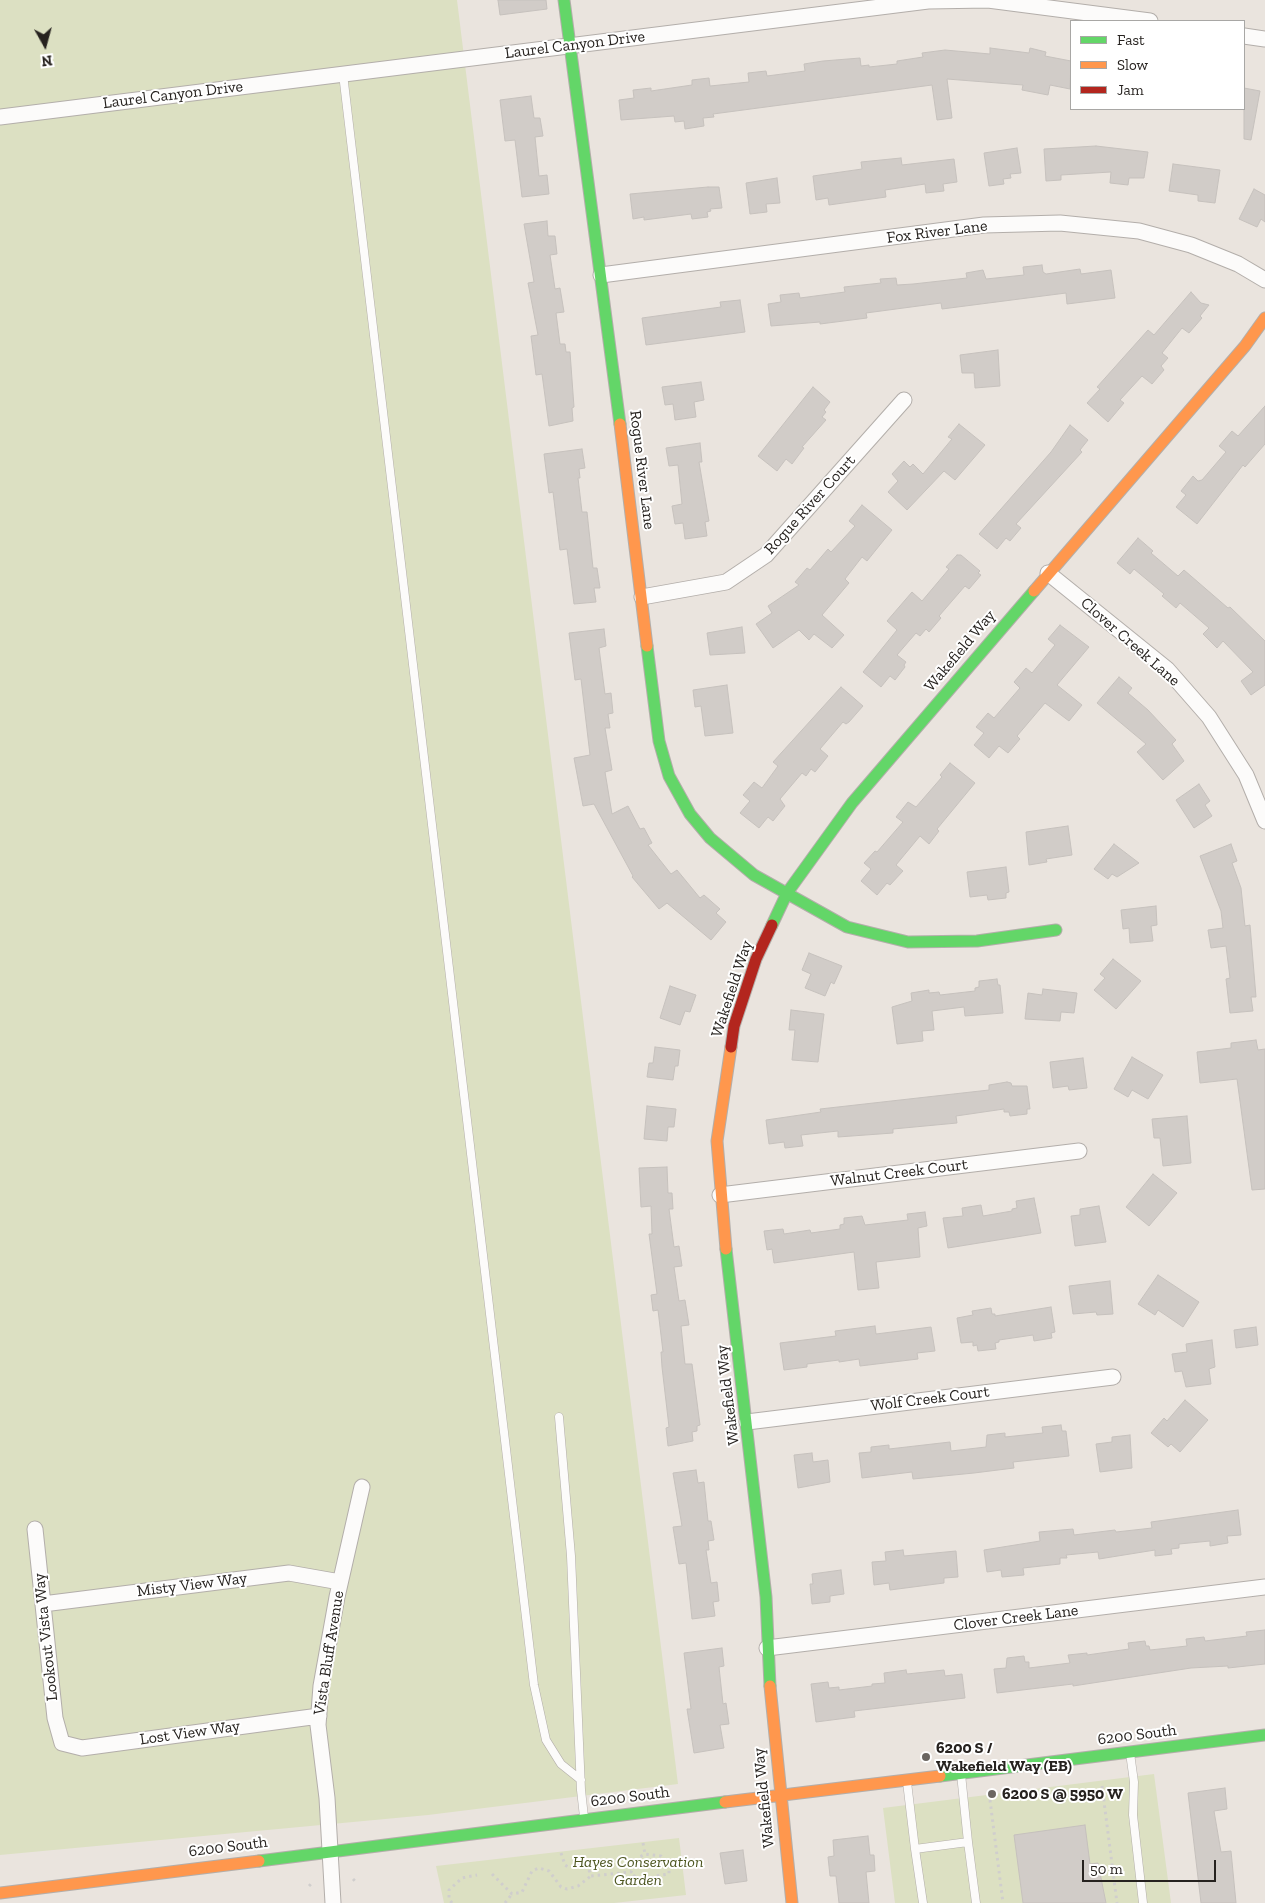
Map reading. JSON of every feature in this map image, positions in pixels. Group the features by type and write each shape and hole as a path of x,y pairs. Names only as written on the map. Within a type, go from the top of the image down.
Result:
{"street":[{"name":"Rogue River Lane","path":"564,0 601,274 659,741 669,776 690,814 710,838 754,875 847,927 908,942 977,941 1056,930"},
{"name":"Laurel Canyon Drive","path":"0,117 928,1 988,0 1142,20"},
{"path":"1245,36 1265,39"},
{"name":"Fox River Lane","path":"601,274 984,225 1060,223 1139,231 1191,245 1238,264 1265,280"},
{"name":"Wakefield Way","path":"792,1903 779,1796 767,1648 766,1597 720,1195 717,1141 734,1026 756,958 787,893 852,802 1245,346 1265,318"},
{"name":"Rogue River Court","path":"642,596 726,582 766,555 904,400"},
{"name":"Clover Creek Lane","path":"1048,573 1167,669 1209,716 1246,775 1265,821"},
{"name":"Walnut Creek Court","path":"720,1195 1079,1151"},
{"name":"Wolf Creek Court","path":"747,1422 1113,1377"},
{"name":"Vista Bluff Avenue","path":"333,1903 319,1716 321,1686 340,1582 362,1487"},
{"name":"Lookout Vista Way","path":"35,1530 55,1718 62,1743"},
{"name":"Misty View Way","path":"43,1604 289,1573 340,1582"},
{"name":"Clover Creek Lane","path":"767,1648 1265,1587"},
{"name":"Lost View Way","path":"62,1743 82,1748 319,1716"},
{"name":"6200 South","path":"0,1893 330,1850 1130,1752 1264,1740"}],"lane":[{"path":"343,74 534,1685 546,1740 561,1764 581,1780"},
{"path":"559,1417 571,1556 584,1820"},
{"path":"1130,1752 1134,1782 1133,1815 1143,1903"},
{"path":"961,1773 976,1903"},
{"path":"906,1780 923,1903"},
{"path":"915,1849 968,1842"}],"path":[{"path":"1102,1786 1117,1903"},
{"path":"990,1800 1003,1903"},
{"path":"643,1843 644,1854"},
{"path":"561,1853 564,1865 568,1867 582,1865 589,1870 592,1876"},
{"path":"505,1903 512,1894 522,1892 532,1871 538,1868 549,1871 561,1887 567,1889 578,1886 592,1876 631,1872 640,1880 668,1874 668,1861 662,1856 644,1854 638,1858 631,1872"},
{"path":"492,1874 512,1894"},
{"path":"452,1903 449,1899 449,1890 462,1878 477,1876"}],"green space":[{"path":"0,0 457,0 678,1784 428,1815 0,1855"},
{"path":"1154,1774 1171,1903 895,1903 883,1808"},
{"name":"Hayes Conservation Garden","path":"679,1838 686,1895 614,1903 444,1903 436,1866"}],"building":[{"path":"498,0 546,0 547,9 500,15"},
{"path":"990,48 1029,53 1030,48 1046,52 1045,56 1070,61 1070,89 1050,85 1048,95 1022,90 1023,85 947,79 952,118 937,120 932,85 713,114 714,117 703,118 704,126 685,129 684,121 675,122 674,116 621,120 619,100 634,98 633,90 651,88 651,91 692,85 692,80 709,78 710,86 749,82 748,73 766,71 767,76 805,71 804,64 823,61 860,58 861,66 869,65 869,67 897,64 897,61 923,57 922,53 945,50 990,54"},
{"path":"1245,88 1260,91 1251,140 1244,139"},
{"path":"531,96 534,118 540,118 543,136 535,137 539,176 547,175 549,194 522,197 515,140 505,141 500,100"},
{"path":"1096,146 1148,152 1144,178 1129,178 1128,185 1110,183 1111,172 1061,175 1061,180 1046,181 1044,149"},
{"path":"1017,148 1021,173 1010,174 1011,178 1003,179 1004,184 989,186 984,153"},
{"path":"901,158 902,165 954,159 957,182 943,184 944,191 926,193 925,184 885,190 886,197 829,205 828,198 816,200 813,176 862,169 861,162"},
{"path":"1173,164 1220,170 1215,203 1198,201 1198,195 1169,191"},
{"path":"777,178 780,203 766,204 767,212 750,214 746,183"},
{"path":"719,187 722,208 710,209 711,211 707,212 708,217 692,219 691,214 644,220 644,217 633,219 630,194"},
{"path":"1254,189 1265,195 1265,222 1261,219 1257,227 1239,219"},
{"path":"547,221 548,236 555,236 557,254 550,255 555,289 560,288 564,312 556,313 560,344 565,344 566,352 570,352 574,407 572,408 573,421 549,426 542,374 536,375 531,336 538,335 528,283 534,282 524,224"},
{"path":"1042,265 1043,272 1046,274 1080,269 1081,274 1111,270 1115,298 1067,304 1066,293 942,309 941,303 866,313 867,318 820,324 820,322 771,326 768,304 781,302 780,295 799,293 800,298 845,292 844,287 881,283 880,279 896,278 897,285 967,278 966,273 983,270 986,279 1024,275 1023,267"},
{"path":"1191,292 1201,303 1209,305 1200,316 1202,318 1189,333 1182,328 1162,353 1168,358 1161,366 1164,370 1152,384 1142,376 1120,400 1124,403 1108,422 1087,403 1100,389 1097,387 1148,330 1154,335"},
{"path":"740,300 745,332 646,345 642,318 721,307 720,302"},
{"path":"998,350 1000,386 975,388 974,373 962,373 960,355"},
{"path":"701,382 704,400 694,402 696,417 675,420 673,404 665,405 662,387"},
{"path":"813,387 830,402 824,410 826,412 822,417 826,420 802,447 804,448 792,464 786,459 777,471 758,456"},
{"path":"1265,406 1265,444 1245,467 1243,465 1197,524 1176,507 1186,495 1181,491 1193,476 1198,481 1202,480 1226,452 1219,446 1232,431 1238,436"},
{"path":"959,424 985,445 955,480 944,471 907,510 888,492 898,481 892,474 904,461 910,467 913,464 923,474 952,439 948,437"},
{"path":"1070,425 1088,440 1080,450 1082,452 1016,524 1021,528 1010,541 1006,538 997,549 979,534 1051,452"},
{"path":"700,443 702,462 699,462 709,521 705,522 707,536 685,539 683,523 675,524 672,506 682,504 678,465 669,466 666,448"},
{"path":"582,449 585,468 579,469 580,478 578,478 582,512 587,512 593,568 597,568 600,588 594,588 596,602 574,604 567,549 560,550 553,492 549,493 544,454"},
{"path":"862,505 892,530 867,561 862,557 845,579 849,583 822,615 844,635 832,648 814,634 809,640 799,630 773,648 756,624 772,613 768,606 799,585 795,582 807,568 810,570 828,549 831,552 855,526 849,521"},
{"path":"1138,538 1153,551 1151,553 1178,576 1184,570 1228,608 1230,607 1265,641 1265,685 1251,695 1241,681 1253,672 1223,641 1217,648 1203,634 1209,628 1180,603 1176,608 1162,596 1164,594 1134,569 1130,574 1117,563"},
{"path":"957,555 961,555 980,571 978,573 981,575 969,589 965,586 939,616 941,618 929,632 926,629 920,636 916,633 897,655 906,662 905,667 895,680 890,676 881,687 863,672 897,630 887,621 912,592 922,601 949,569 946,567"},
{"path":"1060,625 1089,647 1057,685 1082,705 1069,721 1045,703 1017,736 1020,739 1008,753 999,746 989,758 974,745 984,733 976,727 988,713 994,718 1020,688 1014,682 1026,668 1032,673 1055,645 1048,639"},
{"path":"742,627 745,653 710,655 707,633"},
{"path":"604,629 606,646 599,648 605,694 611,693 613,713 608,714 610,728 605,728 612,770 605,772 612,814 628,806 640,829 644,828 652,843 648,845 671,874 677,870 700,898 704,895 720,909 716,913 726,922 711,940 667,903 659,909 632,877 594,804 583,806 574,758 590,755 581,679 575,680 569,633"},
{"path":"1119,677 1132,688 1128,693 1148,710 1176,740 1172,744 1184,761 1163,780 1137,752 1146,744 1097,703"},
{"path":"727,685 733,733 705,736 701,706 695,707 693,690"},
{"path":"841,687 863,706 849,722 846,724 843,722 820,749 828,756 815,772 811,769 806,776 802,773 780,799 785,806 773,821 768,817 759,828 740,813 750,801 743,795 754,782 762,788 778,766 773,762"},
{"path":"950,763 975,783 937,829 939,831 929,844 920,836 896,865 903,871 890,885 887,883 877,895 861,881 871,869 864,863 875,851 877,852 903,822 896,817 908,802 916,807 942,777 940,775"},
{"path":"1199,784 1210,801 1205,805 1212,816 1194,828 1176,800"},
{"path":"1068,826 1072,855 1046,859 1047,862 1029,865 1026,832"},
{"path":"1114,844 1139,863 1117,877 1112,874 1108,879 1094,869"},
{"path":"1231,844 1237,861 1232,863 1241,888 1245,926 1250,925 1256,997 1251,997 1253,1011 1230,1013 1226,979 1230,978 1226,946 1211,948 1208,930 1223,928 1221,911 1200,856"},
{"path":"1006,867 1009,892 1006,893 1006,898 988,900 987,895 970,897 967,872"},
{"path":"1156,906 1157,925 1151,926 1153,941 1130,943 1129,928 1123,929 1121,910"},
{"path":"809,953 842,966 834,984 831,982 825,996 805,988 811,974 802,970"},
{"path":"1113,959 1141,981 1116,1009 1094,990 1105,978 1100,974"},
{"path":"997,979 998,985 1000,985 1003,1013 965,1016 964,1007 932,1011 934,1030 922,1031 923,1041 897,1044 892,1007 912,1001 911,993 929,990 929,993 939,992 940,995 975,991 975,988 979,987 979,981"},
{"path":"670,986 696,995 690,1012 685,1011 680,1025 660,1018"},
{"path":"1043,989 1077,993 1074,1013 1061,1012 1060,1021 1025,1019 1028,993 1042,995"},
{"path":"791,1010 824,1014 818,1062 792,1060 795,1030 789,1030"},
{"path":"1256,1040 1258,1050 1265,1049 1265,1189 1252,1190 1237,1079 1200,1083 1197,1052 1231,1048 1231,1043"},
{"path":"655,1047 680,1050 678,1066 675,1066 673,1080 647,1077 649,1063 653,1063"},
{"path":"1132,1057 1163,1075 1148,1099 1132,1090 1128,1097 1114,1089"},
{"path":"1083,1058 1087,1088 1069,1090 1068,1086 1053,1088 1050,1062"},
{"path":"1011,1083 1012,1086 1027,1086 1030,1109 1027,1109 1027,1114 1010,1116 1009,1112 1004,1112 1004,1109 956,1116 957,1123 893,1129 893,1133 838,1137 838,1131 801,1135 803,1146 785,1148 784,1142 769,1144 766,1120 821,1112 820,1109 989,1090 989,1085"},
{"path":"647,1106 676,1109 674,1127 668,1127 667,1141 644,1139"},
{"path":"1187,1116 1191,1163 1163,1166 1160,1138 1154,1138 1152,1119"},
{"path":"667,1167 668,1193 672,1193 673,1209 669,1209 674,1247 679,1246 682,1266 674,1267 679,1301 685,1300 689,1325 681,1326 685,1364 692,1364 700,1425 697,1426 697,1431 692,1432 693,1441 668,1446 666,1428 669,1427 662,1367 661,1352 663,1352 658,1310 653,1311 651,1295 657,1294 649,1234 652,1234 651,1206 641,1207 639,1168"},
{"path":"1153,1174 1177,1193 1149,1226 1126,1207"},
{"path":"1034,1198 1041,1233 948,1248 943,1218 963,1216 962,1208 981,1205 983,1216 1012,1211 1012,1209 1017,1208 1016,1201"},
{"path":"1099,1206 1106,1242 1075,1246 1071,1216 1080,1215 1080,1209"},
{"path":"925,1212 927,1226 918,1228 920,1257 876,1262 879,1288 858,1290 854,1252 774,1263 772,1249 767,1250 764,1231 783,1229 784,1234 810,1230 811,1233 840,1229 840,1225 844,1224 844,1218 862,1216 865,1225 908,1220 907,1214"},
{"path":"1158,1275 1199,1302 1183,1327 1158,1310 1155,1315 1138,1304"},
{"path":"1110,1281 1113,1314 1097,1315 1096,1312 1073,1314 1069,1286"},
{"path":"1051,1307 1055,1332 1051,1333 1052,1338 1034,1341 1033,1335 999,1340 999,1342 995,1343 996,1349 978,1351 977,1345 973,1346 973,1342 961,1343 957,1318 973,1315 972,1311 991,1308 992,1314 995,1314 995,1316"},
{"path":"875,1326 876,1334 931,1327 935,1351 917,1353 918,1359 860,1366 859,1359 839,1362 839,1360 807,1364 807,1367 784,1370 780,1343 836,1336 835,1331"},
{"path":"1256,1327 1258,1345 1236,1348 1234,1330"},
{"path":"1212,1340 1215,1367 1209,1369 1211,1384 1186,1387 1182,1371 1175,1372 1172,1354 1187,1352 1186,1344"},
{"path":"1185,1400 1208,1420 1180,1452 1171,1444 1168,1447 1151,1433 1164,1418 1167,1421"},
{"path":"1061,1425 1062,1431 1066,1431 1069,1456 1013,1462 1014,1468 974,1473 913,1479 912,1472 862,1478 859,1453 871,1452 871,1447 889,1445 889,1449 950,1442 951,1451 986,1447 987,1435 1005,1433 1005,1437 1043,1433 1042,1427"},
{"path":"1130,1435 1132,1468 1100,1472 1096,1444 1112,1442 1112,1437"},
{"path":"812,1453 813,1462 828,1460 830,1482 798,1488 794,1455"},
{"path":"696,1470 698,1483 704,1482 708,1521 711,1521 714,1540 708,1541 709,1550 706,1550 711,1583 717,1582 719,1601 713,1602 715,1616 692,1619 686,1563 679,1564 673,1527 682,1526 673,1473"},
{"path":"1238,1510 1241,1535 1227,1536 1228,1543 1210,1546 1210,1541 1179,1544 1179,1548 1171,1549 1172,1554 1155,1556 1155,1550 1099,1559 1098,1552 1066,1555 1067,1558 1060,1558 1060,1564 1023,1568 1024,1575 1002,1577 1001,1570 987,1572 984,1550 1040,1541 1039,1532 1073,1529 1074,1535 1115,1530 1116,1532 1152,1528 1151,1522"},
{"path":"903,1550 904,1556 956,1551 958,1577 944,1578 944,1583 890,1590 889,1583 874,1585 872,1562 886,1561 885,1552"},
{"path":"841,1570 844,1594 830,1596 830,1602 812,1604 810,1584 813,1584 812,1574"},
{"path":"1265,1630 1265,1664 1228,1668 1228,1666 1191,1668 1073,1686 1073,1684 997,1693 994,1669 1006,1668 1007,1658 1024,1656 1025,1662 1029,1662 1029,1668 1070,1663 1068,1655 1087,1653 1087,1655 1129,1649 1128,1643 1145,1641 1146,1646 1149,1646 1150,1650 1187,1646 1186,1639 1204,1637 1205,1641 1247,1636 1246,1632"},
{"path":"722,1648 724,1666 719,1667 723,1704 726,1703 729,1724 720,1725 724,1748 694,1753 687,1709 691,1709 684,1653"},
{"path":"906,1670 907,1674 944,1670 945,1676 962,1674 965,1698 854,1711 855,1717 816,1722 811,1684 828,1682 829,1688 839,1687 839,1690 872,1686 872,1684 885,1683 884,1673"},
{"path":"1225,1788 1227,1809 1214,1811 1221,1852 1231,1851 1236,1903 1201,1903 1188,1793"},
{"path":"1085,1825 1090,1864 1098,1863 1106,1903 1023,1903 1014,1835"},
{"path":"868,1836 870,1855 874,1855 875,1871 866,1872 869,1903 839,1903 836,1876 830,1876 828,1857 834,1856 833,1840"},
{"path":"743,1850 747,1881 725,1884 720,1853"}],"traffic: fast":[{"path":"564,0 620,424"},
{"path":"772,925 787,893 852,803 1034,591"},
{"path":"647,646 659,741 669,776 690,814 710,838 754,875 847,927 908,942 977,941 1056,930"},
{"path":"726,1249 766,1597 770,1686"},
{"path":"940,1776 1265,1735"},
{"path":"259,1861 725,1802"}],"traffic: slow":[{"path":"1034,591 1245,346 1265,318"},
{"path":"620,424 647,646"},
{"path":"726,1249 717,1141 731,1047"},
{"path":"770,1686 792,1903"},
{"path":"725,1802 940,1776"},
{"path":"0,1893 259,1861"}],"traffic: jam":[{"path":"731,1047 734,1026 756,959 772,925"}],"place":[{"name":"6200 S / Wakefield Way (EB)","path":"926,1757"},
{"name":"6200 S @ 5950 W","path":"992,1794"}]}
